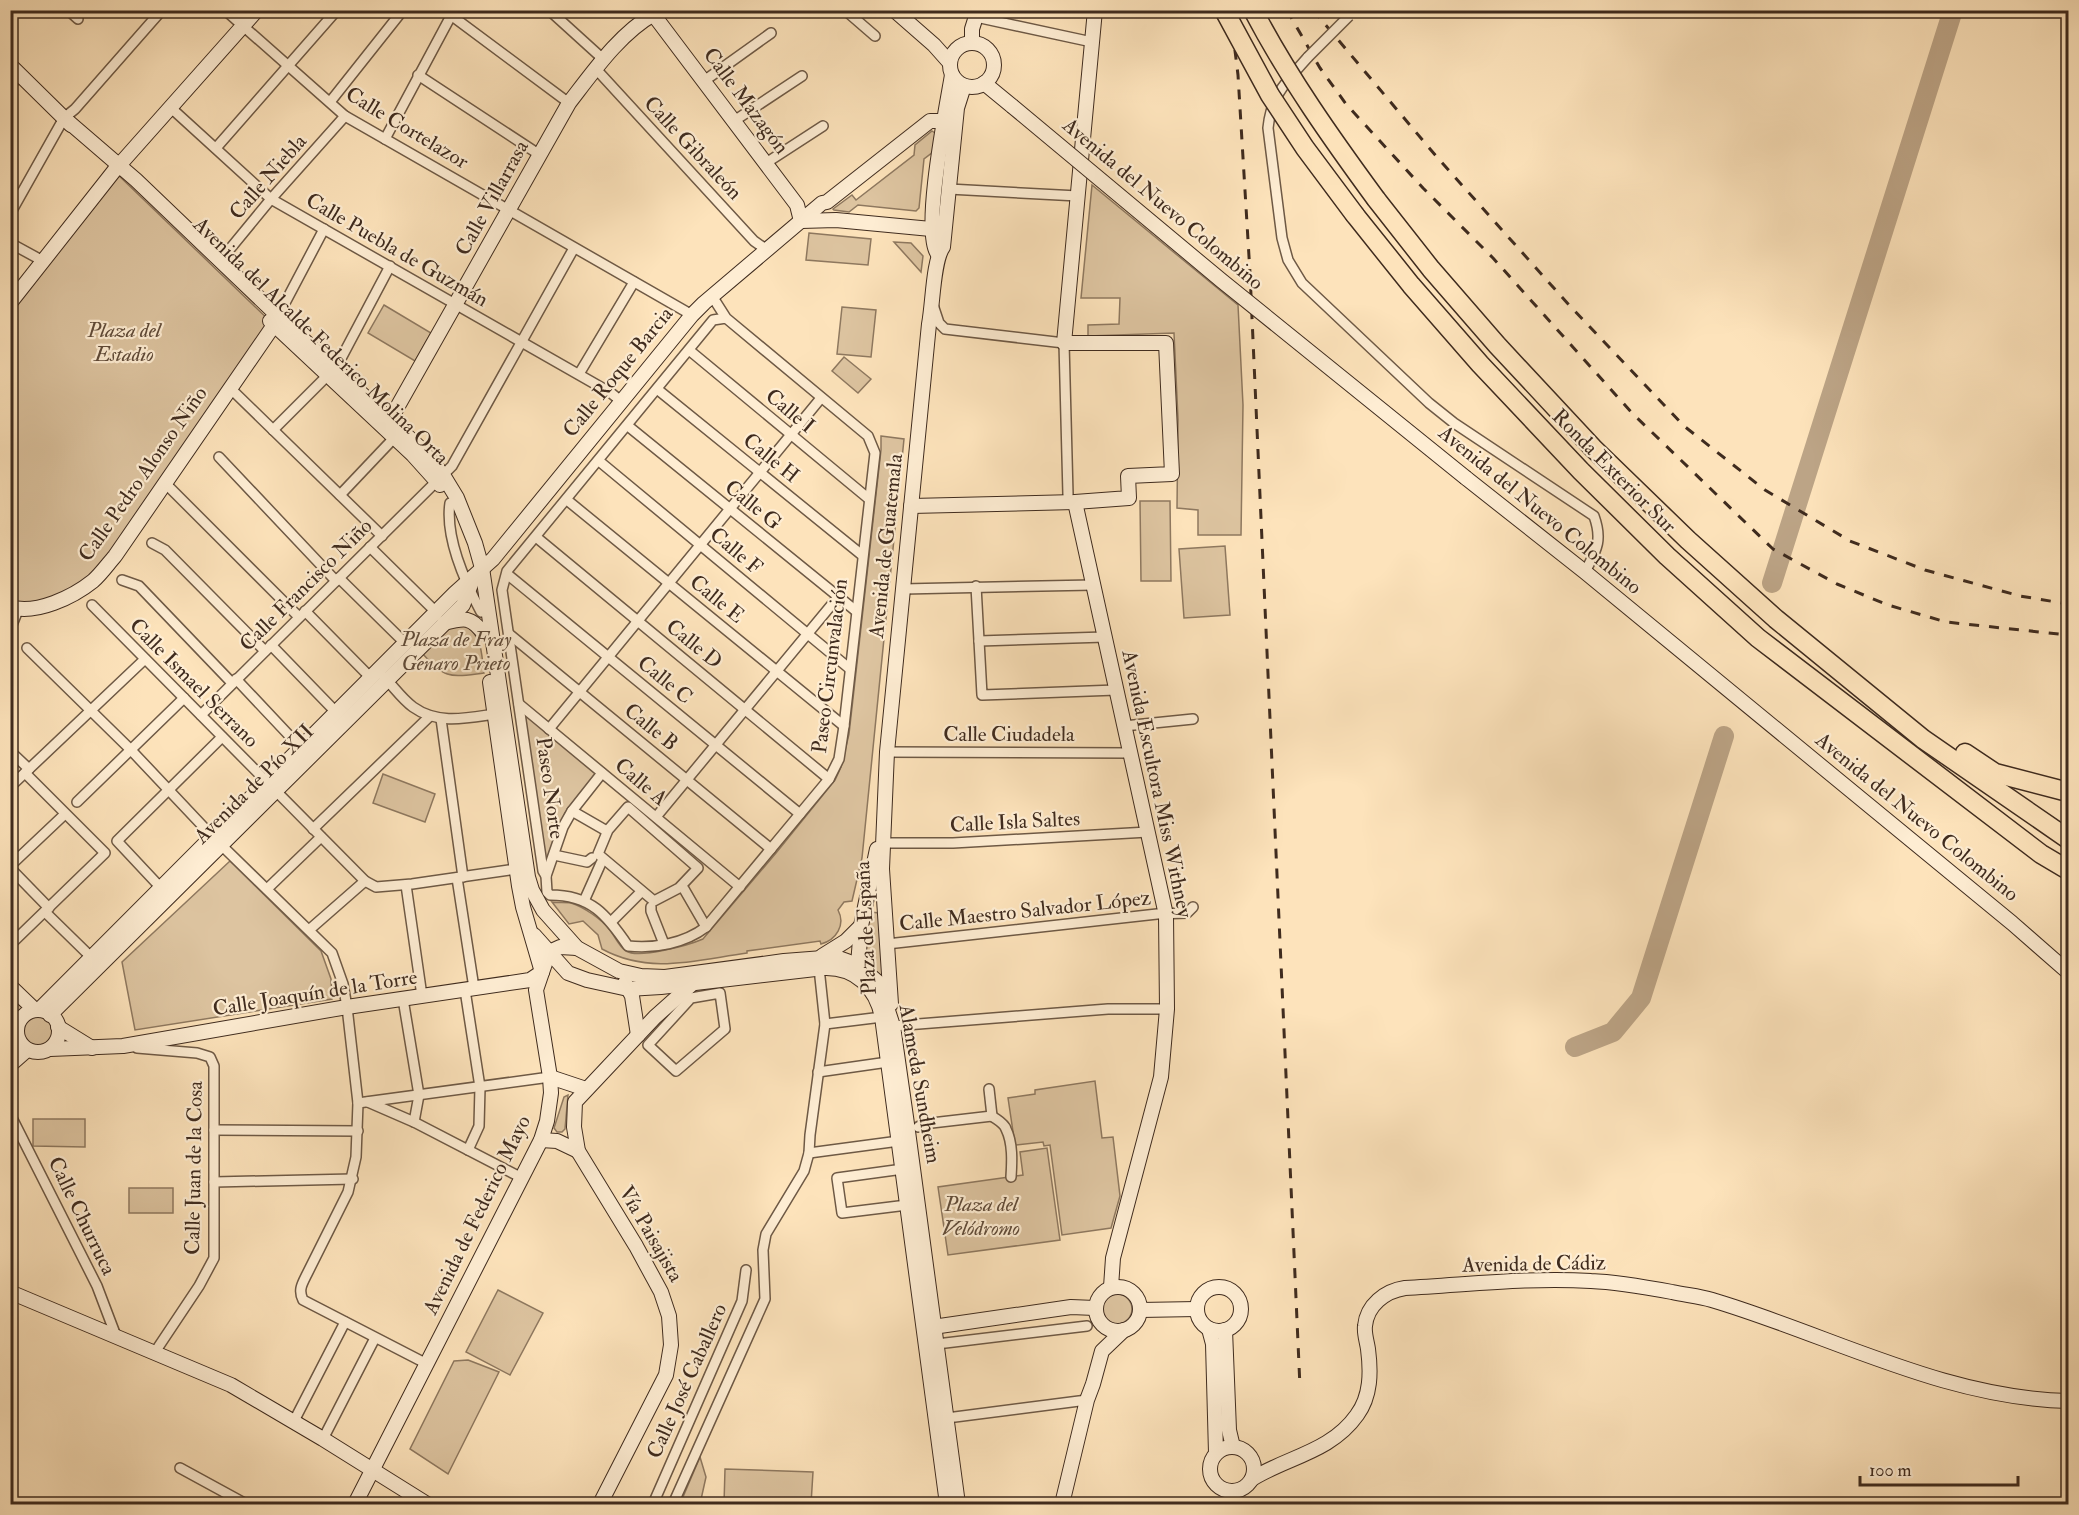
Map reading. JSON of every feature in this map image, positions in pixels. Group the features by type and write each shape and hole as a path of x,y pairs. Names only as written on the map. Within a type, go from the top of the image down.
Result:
{"highway":[{"name":"Ronda Exterior Sur","path":"1224,10 1270,95 1299,140 1355,214 1411,285 1480,364 1581,471 1667,556 1758,638 2041,854 2068,870"},
{"name":"Ronda Exterior Sur","path":"1253,10 1294,81 1333,141 1376,199 1483,328 1593,448 1688,540 1776,619 1923,739 2068,839"},
{"path":"1862,687 1995,773 2068,792"}],"street":[{"path":"68,10 78,19"},
{"path":"10,214 64,118 75,109 162,10"},
{"name":"Calle Cortelazor","path":"225,10 345,116 692,315"},
{"path":"10,303 116,168 257,10"},
{"path":"216,148 337,10"},
{"path":"330,102 403,10"},
{"name":"Calle Gibraleón","path":"549,10 754,241 766,250"},
{"path":"845,10 875,36"},
{"path":"894,10 934,45 957,81 964,86 977,87 984,84 993,73 993,58 985,47 972,43 965,44 956,50 951,69"},
{"path":"1072,499 1064,343 1095,10"},
{"path":"385,139 450,12 569,103"},
{"name":"Calle Villarrasa","path":"390,420 569,103 599,64 654,12"},
{"name":"Calle Mazagón","path":"654,12 797,205 807,222"},
{"path":"1352,13 1278,91 1270,111 1268,128 1282,238 1288,260 1302,284 1429,403 1454,423 1594,516 1600,532 1595,554 1585,572"},
{"path":"972,43 977,14 1092,42"},
{"path":"704,81 771,33"},
{"path":"934,45 956,50"},
{"path":"10,87 15,69"},
{"name":"Avenida del Alcalde Federico Molina Orta","path":"15,69 331,372 394,438 440,478 459,523 481,612 523,907 529,928 549,952 568,973 587,980 628,988 653,988 693,983 819,963"},
{"name":"Avenida de Guatemala","path":"938,254 934,249 931,229 951,69"},
{"path":"418,75 540,155"},
{"path":"734,121 802,76"},
{"name":"Avenida del Nuevo Colombino","path":"984,84 1222,280 1585,572 2003,915 2068,972"},
{"name":"Avenida de Guatemala","path":"883,843 887,752 929,324 938,254 943,247 957,108 964,86"},
{"name":"Calle Puebla de Guzmán","path":"170,106 271,199 579,374 622,402"},
{"name":"Calle Niebla","path":"220,261 271,199 345,116"},
{"name":"Calle Roque Barcia","path":"473,578 493,559 692,315 766,250 807,222 822,203 827,202 930,121 943,121"},
{"name":"Avenida de Guatemala","path":"943,121 947,131 946,140 953,152"},
{"path":"766,163 823,126"},
{"name":"Avenida del Alcalde Federico Molina Orta","path":"116,168 220,261 276,320"},
{"path":"949,189 1078,196"},
{"path":"827,202 828,214 836,220"},
{"path":"807,222 836,220 931,229 948,205"},
{"path":"276,320 324,229"},
{"path":"10,243 43,261"},
{"name":"Calle Francisco Niño","path":"201,715 452,466 574,248"},
{"path":"273,430 331,372 390,267"},
{"path":"579,374 634,282"},
{"path":"549,729 818,401 708,300"},
{"path":"708,300 713,320"},
{"path":"911,506 1129,498 1128,476 1172,474 1166,343 1064,343 945,329 939,323 933,305"},
{"path":"519,704 502,590 507,574 713,320 726,318"},
{"name":"Calle Pedro Alonso Niño","path":"14,609 32,610 62,600 93,581 115,556 276,320"},
{"name":"Calle I","path":"689,350 869,499"},
{"name":"Avenida del Alcalde Federico Molina Orta","path":"331,372 419,447 457,498 476,543 473,578 528,877 543,910 577,948 619,970 641,976 659,977 819,963 841,969 855,969"},
{"path":"230,388 382,536"},
{"name":"Calle H","path":"657,389 862,555"},
{"name":"Paseo Circunvalación","path":"740,887 829,778 839,759 874,453 868,436 818,401"},
{"name":"Calle G","path":"628,426 856,611"},
{"path":"340,495 394,438"},
{"path":"219,457 337,580 405,643"},
{"name":"Calle F","path":"599,461 850,669"},
{"path":"165,483 302,614 414,707 441,719 495,714"},
{"name":"Avenida Escultora Miss Withney","path":"1072,499 1166,915 1167,1009 1161,1077 1113,1258 1111,1287"},
{"name":"Calle E","path":"567,500 844,726"},
{"name":"Calle D","path":"536,537 829,778"},
{"path":"152,543 165,550 332,708"},
{"path":"370,547 440,618 470,620 478,625 484,634"},
{"name":"Calle C","path":"507,574 800,814"},
{"name":"Avenida de Pío XII","path":"41,1012 218,841 378,677 405,643 440,618 464,605 473,578"},
{"path":"122,580 139,586 301,748"},
{"path":"903,589 1093,585"},
{"path":"976,586 982,695 1116,690"},
{"path":"656,817 838,597"},
{"name":"Calle Ismael Serrano","path":"92,605 365,881"},
{"path":"10,630 14,609"},
{"name":"Avenida de Pío XII","path":"271,787 301,748 440,618"},
{"name":"Calle B","path":"509,634 771,849"},
{"path":"979,641 1105,637"},
{"path":"27,648 332,953 343,984 363,1103 348,1192 304,1281 300,1294 303,1300 427,1364"},
{"path":"10,787 145,658"},
{"path":"77,802 184,698"},
{"name":"Calle A","path":"519,704 740,887"},
{"name":"Paseo Norte","path":"519,704 543,871 546,876"},
{"path":"313,829 430,716"},
{"path":"441,719 460,877 480,1087 479,1126 468,1150"},
{"path":"1124,726 1193,719"},
{"path":"161,888 117,841 222,737"},
{"path":"10,751 65,814 105,853 10,945"},
{"name":"Calle Ciudadela","path":"887,752 1130,753"},
{"name":"Paseo Norte","path":"602,773 572,811 563,827 546,876 547,892 550,896 564,895 584,901 612,921 628,946 643,948 686,939 706,927 740,887"},
{"path":"584,901 606,830 624,804"},
{"path":"628,807 700,868 679,888 654,901 598,854 608,831 628,807"},
{"path":"572,811 606,830"},
{"path":"65,814 10,867 92,958"},
{"name":"Calle Isla Saltes","path":"883,843 953,843 1149,832"},
{"path":"267,889 321,837"},
{"name":"Avenida de Pío XII","path":"41,1012 161,888 218,841"},
{"name":"Plaza de España","path":"855,969 875,850 883,843"},
{"name":"Plaza de España","path":"883,843 887,1022"},
{"path":"554,855 587,862 597,861 640,893 651,907 664,944"},
{"path":"651,907 684,889 700,868"},
{"path":"309,930 365,881 376,887 406,885 516,869"},
{"path":"406,885 422,996"},
{"path":"684,889 706,927"},
{"path":"612,921 640,893"},
{"name":"Calle Maestro Salvador López","path":"887,944 1157,914 1187,914 1193,907"},
{"name":"Plaza de España","path":"819,963 861,926"},
{"name":"Avenida de Federico Mayo","path":"355,1504 522,1178 541,1140 547,1121 551,1093 550,1077 537,990 542,972 529,928"},
{"path":"542,972 549,952 560,947 577,948"},
{"path":"673,1504 765,1299 763,1250 766,1234 804,1171 809,1153 825,1024 819,963"},
{"name":"Alameda Sundheim","path":"855,969 879,983 909,1131 947,1504"},
{"path":"619,970 628,988 643,1040 676,1071 725,1029 720,993 692,998 643,1040"},
{"name":"Calle Joaquín de la Torre","path":"50,1049 123,1046 347,1007 530,980 542,972"},
{"name":"Vía Paisajista","path":"600,1504 666,1375 671,1345 669,1316 661,1292 578,1151 574,1127 575,1102 586,1089 643,1040 669,1003 693,983"},
{"path":"10,986 58,1027 92,1048"},
{"path":"403,999 419,1095 414,1122"},
{"path":"825,1024 1108,1009 1167,1009"},
{"path":"10,1065 19,1045 18,1025 27,1013 41,1012"},
{"name":"Alameda Sundheim","path":"887,1022 888,1062 908,1205 929,1328 937,1344 958,1504"},
{"path":"19,1045 35,1053 50,1049 58,1035 58,1027"},
{"name":"Calle Juan de la Cosa","path":"123,1046 197,1053 210,1057 214,1066 214,1258 199,1286 155,1352"},
{"path":"818,1072 888,1062"},
{"path":"363,1103 550,1077 586,1089"},
{"path":"989,1089 992,1116"},
{"path":"363,1103 414,1122 522,1178"},
{"name":"Calle Churruca","path":"10,1114 97,1286 116,1336"},
{"path":"918,1127 923,1124 992,1116 1005,1126 1007,1131 1012,1159 1011,1177"},
{"path":"214,1130 358,1131"},
{"path":"541,1140 557,1141 578,1151"},
{"path":"809,1153 899,1141"},
{"path":"903,1169 837,1178 842,1213 908,1205"},
{"path":"214,1182 352,1179"},
{"name":"Calle José Caballero","path":"653,1504 742,1301 746,1270"},
{"name":"Avenida de Cádiz","path":"1252,1479 1332,1439 1356,1416 1365,1401 1370,1380 1371,1368 1365,1326 1369,1310 1379,1298 1393,1290 1405,1288 1590,1281 1643,1287 1710,1299 1918,1373 1967,1387 2051,1401 2068,1401"},
{"path":"1062,1504 1087,1400 1102,1352 1124,1330 1135,1323 1140,1310 1132,1291 1118,1286 1111,1287 1100,1296 1095,1308 1093,1324 1102,1352"},
{"path":"1209,1329 1225,1330 1235,1325 1240,1315 1240,1303 1234,1292 1223,1287 1208,1290 1202,1295 1197,1309 1203,1324 1209,1329 1213,1344 1216,1453 1211,1463 1210,1474 1215,1484 1226,1491 1239,1491 1249,1484 1254,1472 1251,1458 1244,1451 1233,1447 1216,1453"},
{"path":"10,1292 231,1384 428,1504"},
{"path":"929,1328 1071,1307 1095,1308"},
{"path":"1140,1310 1197,1309"},
{"path":"294,1421 345,1322"},
{"path":"937,1344 1093,1324 1110,1330 1124,1330"},
{"path":"1225,1330 1229,1430 1233,1447"},
{"path":"323,1439 375,1338"},
{"path":"947,1418 1087,1400"},
{"path":"1251,1458 1283,1463"},
{"path":"180,1468 246,1504"}],"green space":[{"path":"932,131 935,133 933,152 924,159 919,208 916,211 858,205 849,212 833,209 852,195 856,200 914,155 915,145"},
{"name":"Plaza del Estadio","path":"114,171 274,325 93,581 18,610 11,630 11,303"},
{"path":"1092,185 1238,305 1243,405 1241,535 1198,535 1198,510 1177,508 1178,419 1174,333 1088,336 1088,325 1119,324 1120,298 1081,298"},
{"path":"809,233 871,239 868,265 806,260"},
{"path":"894,242 911,243 923,256 921,272"},
{"path":"384,305 431,333 415,361 368,333"},
{"path":"842,307 876,310 871,357 837,354"},
{"path":"844,357 871,379 858,393 832,371"},
{"path":"881,436 904,439 862,858 852,901 844,902 838,910 841,921 838,931 831,939 821,944 820,941 747,951 747,953 691,962 656,964 638,962 602,949 598,935 583,921 569,924 552,902 571,903 587,910 606,925 626,951 632,953 664,950 703,939 835,780 841,767 849,734"},
{"path":"1140,501 1170,501 1171,581 1141,581"},
{"path":"1225,546 1230,615 1184,618 1179,549"},
{"name":"Plaza de Fray Genaro Prieto","path":"464,624 478,640 484,673 449,675 437,668 422,653 445,628"},
{"path":"524,711 597,773 565,813 548,861 545,862"},
{"path":"383,774 435,794 425,822 373,803"},
{"path":"230,861 321,951 331,979 332,999 135,1030 122,962"},
{"path":"869,912 880,913 885,980 867,962 865,956"},
{"path":"11,986 35,1010 21,1018 17,1032 18,1040 11,1046"},
{"path":"38,1015 50,1019 54,1031 50,1043 38,1047 26,1043 22,1031 26,1019"},
{"path":"1095,1081 1102,1138 1113,1137 1120,1196 1111,1228 1062,1235 1050,1145 1044,1146 1043,1142 1015,1145 1008,1098 1035,1094 1035,1090"},
{"path":"568,1095 565,1129 557,1132 554,1128 564,1097"},
{"path":"33,1119 85,1119 85,1147 33,1146"},
{"name":"Plaza del Velódromo","path":"1047,1148 1060,1240 948,1255 938,1187 1023,1175 1020,1152"},
{"path":"129,1188 173,1188 173,1213 129,1213"},
{"path":"498,1290 543,1313 510,1375 466,1352"},
{"path":"1117,1294 1128,1298 1132,1309 1128,1320 1117,1324 1106,1320 1102,1309 1106,1298"},
{"path":"468,1360 499,1372 448,1474 410,1449 454,1361"},
{"path":"700,1457 706,1477 700,1504 680,1504"},
{"path":"725,1469 813,1472 811,1504 724,1504"}],"waterway":[{"path":"1772,583 1953,10"},
{"path":"1575,1047 1613,1032 1641,998 1724,736"}],"railway":[{"path":"1230,10 1238,75 1250,273 1300,1387"},
{"path":"1287,10 1320,68 1346,104 1423,188 1493,258 1632,413 1773,549 1837,584 1888,605 1946,622 2068,635"},
{"path":"1313,10 1436,156 1569,305 1684,426 1765,490 1850,541 1925,570 2020,596 2068,604"}]}
